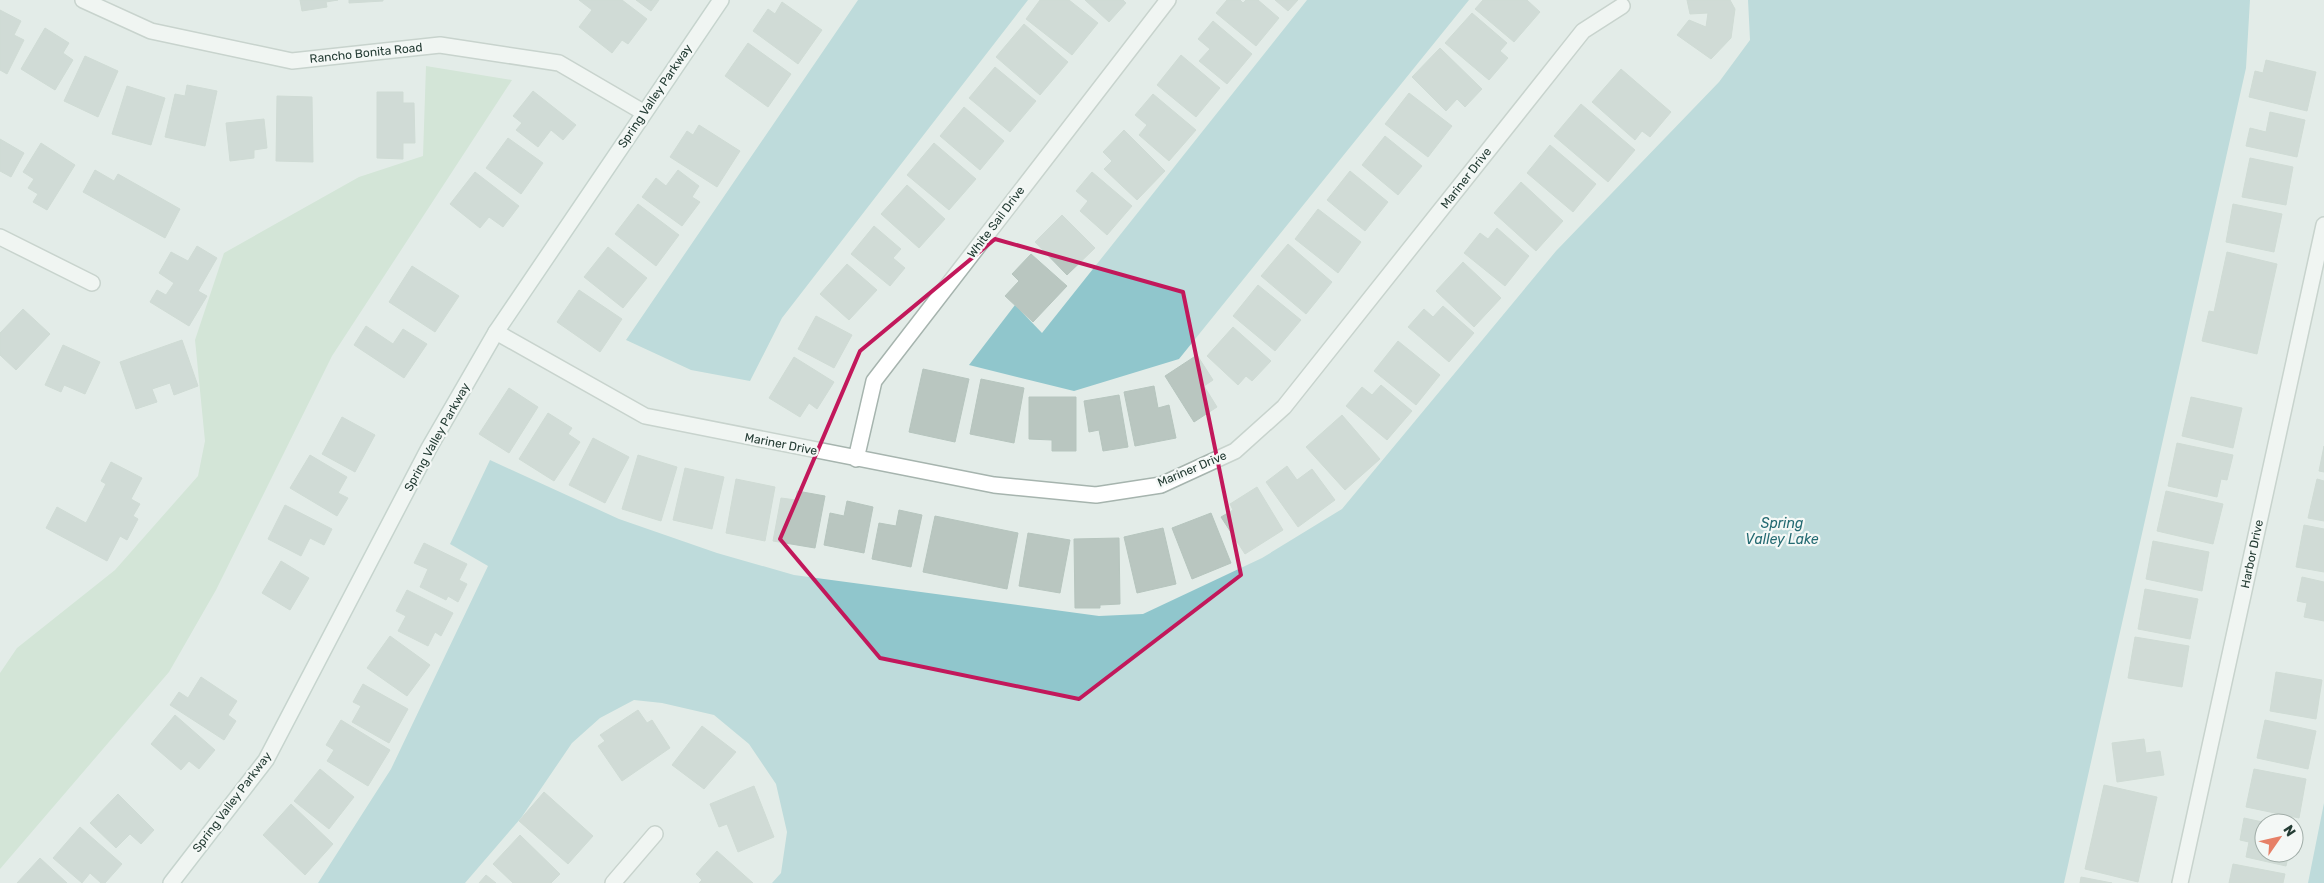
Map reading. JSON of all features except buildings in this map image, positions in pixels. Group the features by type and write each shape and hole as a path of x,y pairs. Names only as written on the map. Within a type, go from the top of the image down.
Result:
{"street":[{"name":"Rancho Bonita Road","path":"83,0 150,31 292,61 440,45 559,63 643,112"},
{"name":"Spring Valley Parkway","path":"171,883 266,760 429,448 496,332 643,112 721,0"},
{"name":"White Sail Drive","path":"856,459 874,381 1168,0"},
{"name":"Mariner Drive","path":"496,332 645,416 994,485 1096,495 1161,485 1236,451 1284,407 1583,31 1622,6"},
{"name":"Harbor Drive","path":"2180,883 2324,225"},
{"path":"0,237 92,283"},
{"path":"613,883 655,834"}],"highlighted area":[{"path":"995,239 1183,292 1241,575 1079,699 880,658 780,539 860,351"}],"green space":[{"path":"426,66 512,80 332,356 216,590 169,672 0,869 0,673 17,648 115,570 198,476 205,441 195,340 224,253 359,177 423,156"}],"water":[{"path":"858,0 1028,0 782,318 750,381 691,370 626,340"},
{"path":"1307,0 1469,0 1179,359 1074,391 969,365 1015,305 1042,333"},
{"name":"Spring Valley Lake","path":"1748,0 2250,0 2246,68 2064,883 772,883 781,873 787,832 776,784 749,744 714,715 662,703 634,700 600,718 572,743 521,818 465,883 318,883 391,769 488,566 450,544 490,460 619,519 717,553 794,575 1099,616 1143,614 1262,558 1342,509 1556,251 1719,82 1750,40"},
{"path":"2324,803 2324,883 2308,883"}]}
